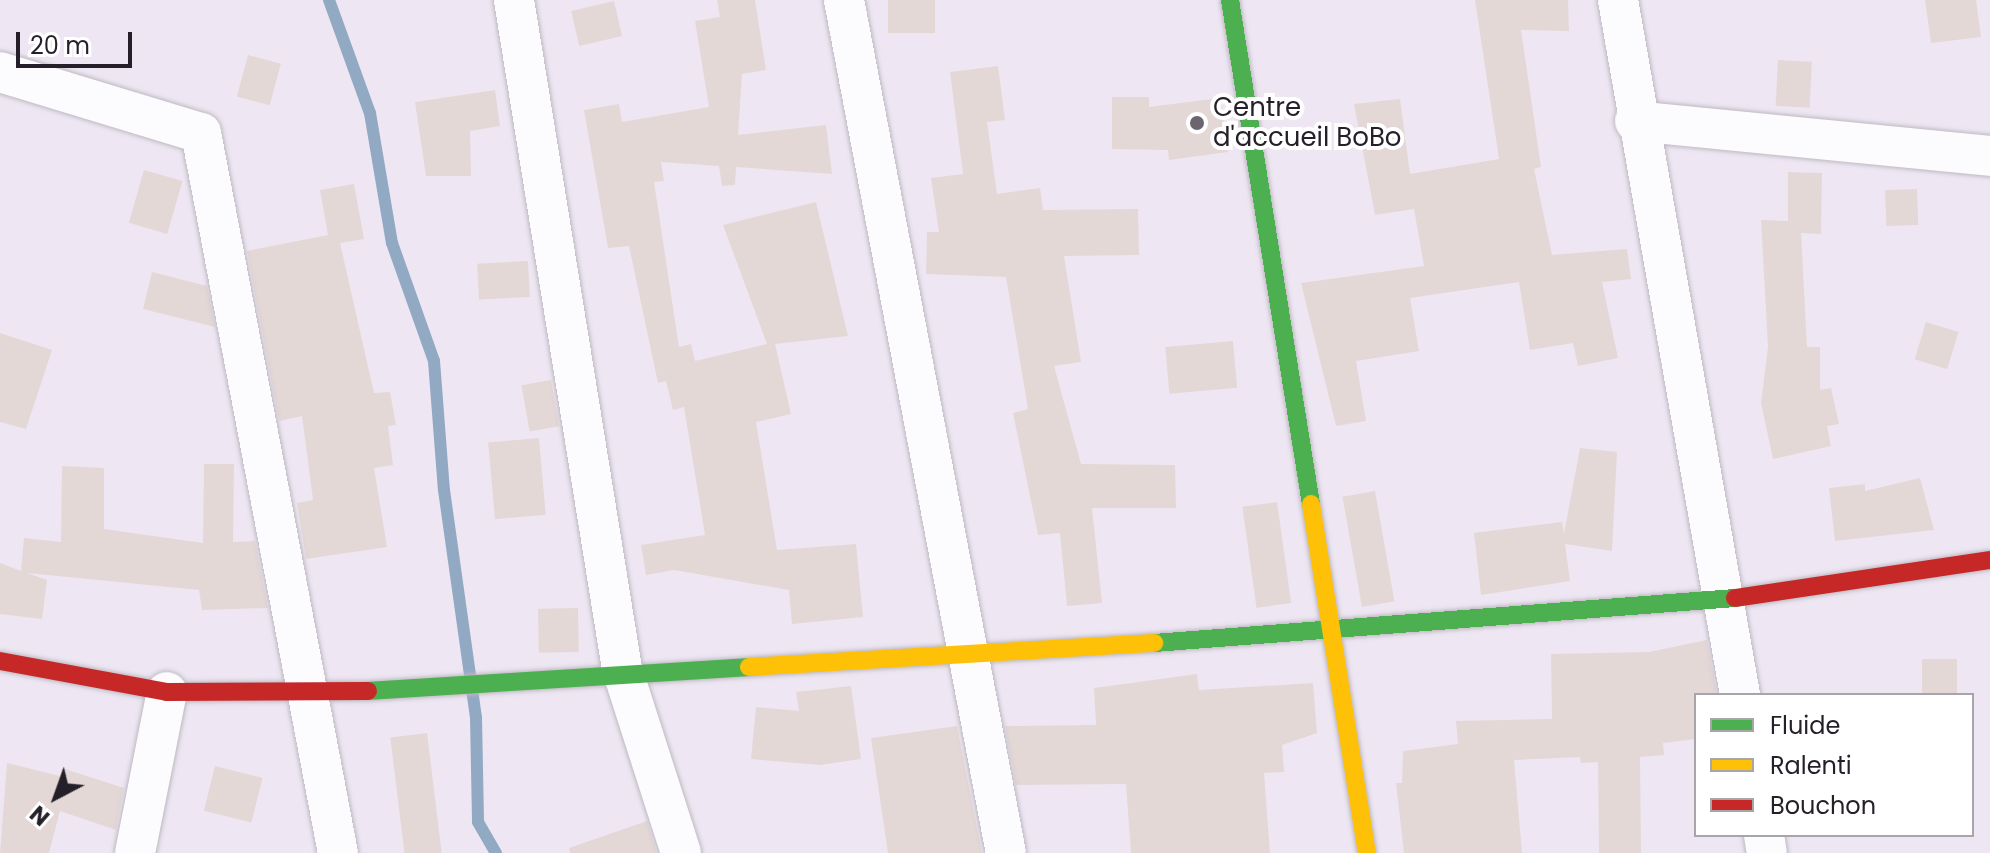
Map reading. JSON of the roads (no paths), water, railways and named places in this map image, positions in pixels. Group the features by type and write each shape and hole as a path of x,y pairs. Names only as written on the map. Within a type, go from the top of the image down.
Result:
{"street":[{"path":"514,0 622,669 681,853"},
{"path":"844,0 1006,853"},
{"path":"1230,0 1327,632 1367,853"},
{"path":"1618,0 1635,121 1740,693"},
{"path":"0,72 201,133 311,694 338,853"},
{"path":"1635,121 1990,156"},
{"path":"0,661 167,692 311,694 478,684 622,669 1327,632 1724,600 1990,560"},
{"path":"135,853 167,692"}],"waterway":[{"path":"329,0 370,113 392,243 434,361 444,490 476,717 478,822 496,853"}],"place":[{"name":"Centre d'accueil BoBo","path":"1197,123"}]}
